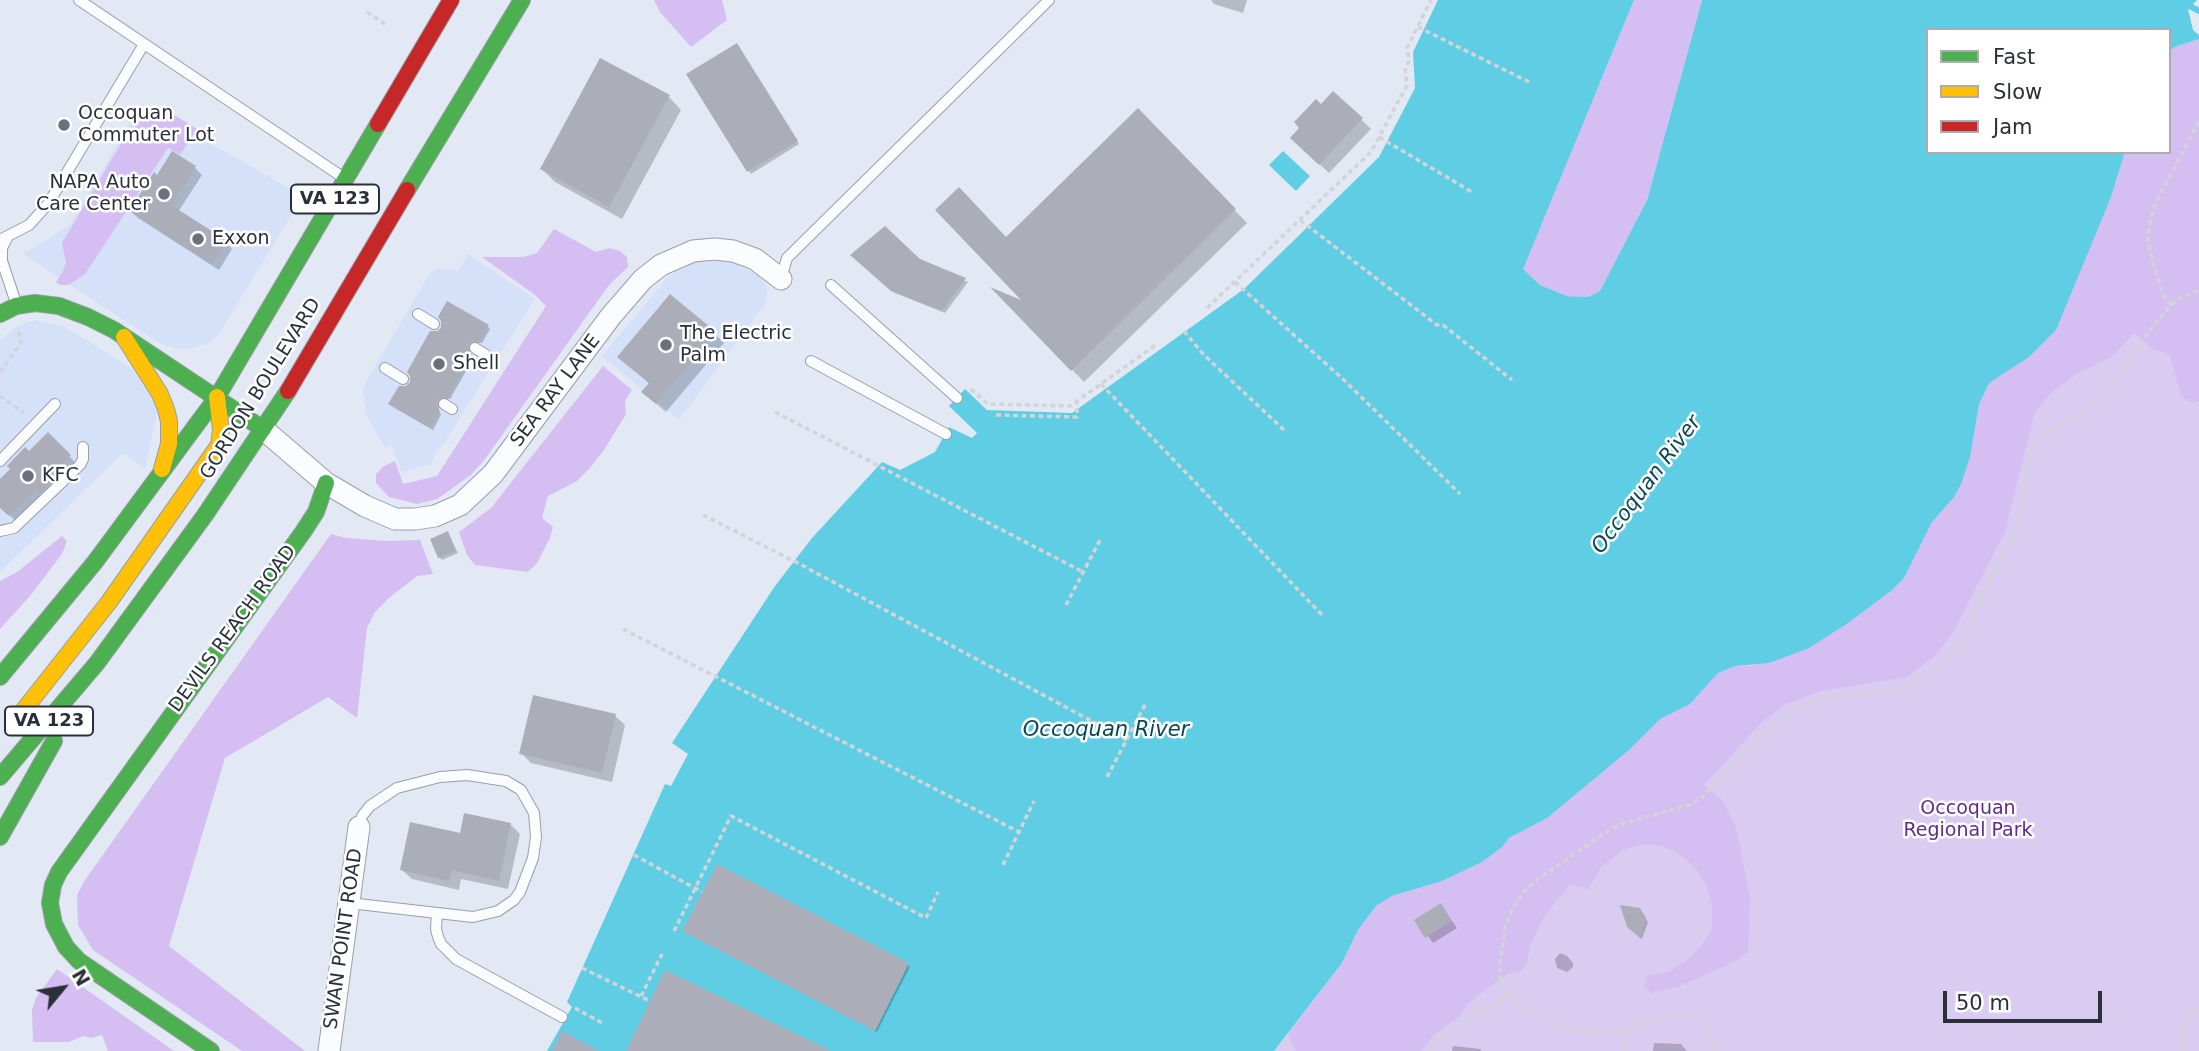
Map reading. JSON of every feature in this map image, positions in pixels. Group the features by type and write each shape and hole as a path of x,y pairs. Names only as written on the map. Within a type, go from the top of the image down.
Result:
{"main road":[{"name":"GORDON BOULEVARD","path":"0,677 95,562 217,397 451,0"},
{"name":"GORDON BOULEVARD","path":"0,777 97,663 205,515 263,429 522,0"},
{"path":"0,314 16,306 47,304 88,317 124,337 263,429"},
{"path":"124,337 166,409 169,444 160,476"},
{"path":"14,722 109,602 219,445 221,430 217,397"},
{"name":"DEVILS REACH ROAD","path":"211,1051 79,961 66,947 54,924 50,903 53,885 67,860 303,532 316,512 326,482"},
{"path":"0,837 97,663"}],"street":[{"name":"SEA RAY LANE","path":"326,482 365,506 395,519 435,516 460,505 493,474 611,316 643,279 661,265 693,251 733,251 755,259 781,279"},
{"path":"263,429 326,482"},
{"name":"SWAN POINT ROAD","path":"329,1051 359,827"}],"lane":[{"path":"79,0 346,179"},
{"path":"781,279 786,258 1049,0"},
{"path":"16,306 2,261 4,238 29,225 48,204 144,44"},
{"path":"831,285 957,398"},
{"path":"418,314 435,324"},
{"path":"475,348 486,355"},
{"path":"811,361 946,434"},
{"path":"385,368 403,379"},
{"path":"0,461 55,404"},
{"path":"0,531 14,528 80,465 83,447"},
{"path":"349,903 473,917 488,914 507,906 520,892 533,858 536,830 534,813 521,790 506,781 491,777 453,776 428,779 397,788 376,801 362,816 359,827"},
{"path":"437,913 438,937 441,944 456,959 562,1017"}],"path":[{"path":"1207,308 1371,152 1407,85 1407,48 1431,0"},
{"path":"368,12 385,24"},
{"path":"1418,27 1529,82"},
{"path":"2171,305 2163,295 2152,259 2148,238 2150,222 2156,202 2199,121"},
{"path":"1379,137 1472,192"},
{"path":"1300,220 1513,380"},
{"path":"1234,281 1343,380 1460,494"},
{"path":"1716,1051 1704,1026 1693,1018 1682,1015 1670,1015 1606,1034 1558,1024 1523,1009 1509,995 1500,979 1505,928 1512,909 1534,882 1621,824 1680,808 1704,796 1757,738 1798,706 1839,694 1901,689 1935,669 1954,652 1964,638 1977,604 2017,531 2022,513 2026,469 2034,441 2040,435 2073,422 2094,406 2171,305 2199,290"},
{"path":"1184,331 1203,355 1284,430"},
{"path":"0,372 21,341 18,332"},
{"path":"968,386 988,404 1070,406 1157,344"},
{"path":"1101,384 1324,617"},
{"path":"0,396 25,414"},
{"path":"996,415 1077,417 1077,401"},
{"path":"775,412 1083,572"},
{"path":"703,515 1127,740"},
{"path":"1066,605 1100,540"},
{"path":"623,629 1018,832"},
{"path":"1107,777 1146,703"},
{"path":"1003,865 1034,801"},
{"path":"674,932 731,816 926,918 938,892"},
{"path":"634,855 702,892"},
{"path":"641,997 662,954"},
{"path":"583,968 650,1001"},
{"path":"1430,1051 1443,1032 1475,1017 1509,995"},
{"path":"572,1007 604,1024"},
{"path":"2182,1051 2185,1030 2190,1018 2199,1009"},
{"path":"1624,1029 1625,1051"}],"shaded area":[{"path":"654,0 722,0 727,20 691,47 660,12"},
{"path":"1634,0 1702,0 1647,200 1600,291 1588,297 1567,296 1540,285 1522,269"},
{"path":"2199,39 2199,401 2193,403 2181,396 2170,355 2151,348 2134,333 2113,356 2077,374 2052,392 2035,412 2005,532 1953,632 1936,655 1907,677 1821,691 1784,705 1762,722 1704,785 1723,801 1737,830 1750,898 1748,952 1734,962 1680,986 1652,993 1644,986 1647,976 1670,971 1686,961 1701,946 1712,929 1712,905 1707,887 1698,871 1682,856 1663,846 1641,844 1622,851 1602,866 1588,889 1570,884 1544,917 1530,946 1527,963 1521,971 1507,974 1468,1003 1460,1016 1435,1034 1420,1051 1296,1051 1288,1034 1342,963 1358,930 1376,906 1392,896 1442,881 1502,847 1509,838 1547,818 1629,750 1660,719 1690,704 1718,673 1735,666 1753,666 1848,623 1904,578 1932,522 1954,497 1970,457 1979,404 1989,383 2029,357 2111,197 2124,154 2171,154 2171,50"},
{"path":"141,104 303,196 219,334 210,342 191,349 176,349 159,343 23,254 69,226"},
{"path":"163,108 197,129 180,155 168,148 85,274 69,285 60,285 56,282 66,263 62,243 125,137 147,115"},
{"path":"554,229 596,252 610,248 620,251 627,257 628,267 609,285 471,475 437,499 417,504 389,497 376,483 376,474 395,461 403,484 437,476 546,306 482,257 523,257 537,253"},
{"path":"468,254 535,299 431,464 401,472 392,445 385,448 367,416 363,393 365,383 429,275 437,269 459,270"},
{"path":"725,258 758,275 767,287 767,301 679,420 602,356 668,277 697,260"},
{"path":"35,320 65,327 131,368 158,407 145,469 123,453 0,572 0,340 19,325"},
{"path":"603,366 632,390 625,401 626,414 589,469 577,481 548,496 542,518 553,527 537,563 528,572 475,565 467,555 459,532 491,508"},
{"path":"331,534 346,538 388,541 420,540 433,574 417,576 375,612 367,628 357,718 328,697 225,758 169,946 305,1051 242,1051 93,950 78,925 77,895"},
{"path":"62,536 67,541 62,554 0,629 0,581 17,572"},
{"path":"57,969 174,1051 108,1051 102,1035 91,1038 83,1036 69,1042 33,1042 32,1010 36,998"}],"green space":[{"name":"Occoquan Regional Park","path":"2199,39 2199,1051 1274,1051 1342,963 2111,197 2124,154 2171,154 2171,50"}],"water":[{"name":"Occoquan River","path":"1438,0 1634,0 1523,269 1540,285 1567,296 1588,297 1600,291 1647,200 1702,0 2197,0 2188,9 2193,30 2199,35 2199,39 2171,50 2171,28 1926,28 1926,154 2124,154 2111,197 2056,330 2029,357 1989,383 1979,404 1970,457 1961,484 1954,497 1932,522 1904,578 1848,623 1809,648 1769,663 1735,666 1718,673 1690,704 1660,719 1629,750 1547,818 1509,838 1482,862 1442,881 1392,896 1376,906 1358,930 1342,963 1274,1051 547,1051 572,1007 567,1002 665,784 671,786 688,754 672,743 775,586 812,538 882,462 900,470 935,452 949,427 972,438 977,433 949,406 965,389 987,410 1072,413 1244,289 1379,157 1415,88 1413,52"},
{"path":"1283,151 1310,176 1296,191 1269,165"}],"building":[{"path":"737,43 798,141 747,172 686,74"},
{"path":"600,58 670,95 609,207 540,169"},
{"path":"1333,91 1363,118 1319,165 1290,138 1299,128 1294,122 1316,99 1321,104"},
{"path":"1138,108 1236,209 1071,371 990,287 1021,300 935,210 959,187 1006,237"},
{"path":"172,151 196,166 171,205 226,240 211,264 129,211 154,172 157,175"},
{"path":"885,226 920,259 966,278 942,311 891,291 850,255"},
{"name":"The Electric Palm","path":"670,294 716,332 656,404 641,392 649,383 617,357"},
{"name":"Shell","path":"447,301 489,325 479,341 468,344 468,351 472,355 448,397 437,400 440,411 430,428 388,404 399,386 406,386 410,382 407,372 430,331 441,328 438,317"},
{"name":"KFC","path":"48,432 71,455 52,474 55,477 39,494 35,490 9,516 0,508 0,479 10,469 7,466 25,447 29,451"},
{"path":"448,531 456,551 438,558 430,539"},
{"path":"533,695 616,714 602,773 519,754"},
{"path":"464,813 511,823 499,881 452,870 449,881 400,870 410,822 460,833"},
{"path":"717,864 909,963 875,1031 682,931"},
{"path":"1441,903 1452,921 1425,938 1414,920"},
{"path":"1620,905 1640,908 1646,918 1640,938 1627,927"},
{"path":"665,970 832,1051 626,1051"},
{"path":"562,1031 599,1051 552,1051"}],"waterway":[{"path":"2179,0 2199,11"}],"traffic: fast":[{"path":"407,190 522,0"},
{"path":"0,677 95,562 217,397 378,124"},
{"path":"0,314 16,306 35,303 59,306 88,317 114,330 263,429"},
{"path":"0,777 97,663 205,515 288,391"},
{"path":"211,1051 79,961 66,947 54,924 50,903 53,885 59,872 303,532 316,512 326,483"},
{"path":"0,837 54,741"}],"traffic: slow":[{"path":"124,337 160,394 166,409 169,444 162,469"},
{"path":"23,711 109,602 219,445 221,430 217,397"}],"traffic: jam":[{"path":"378,124 451,0"},
{"path":"288,391 407,190"}],"place":[{"name":"Occoquan Commuter Lot","path":"64,125"},
{"name":"NAPA Auto Care Center","path":"164,194"},
{"name":"Exxon","path":"198,239"},
{"name":"The Electric Palm","path":"666,345"},
{"name":"Shell","path":"439,364"},
{"name":"KFC","path":"28,476"}]}
